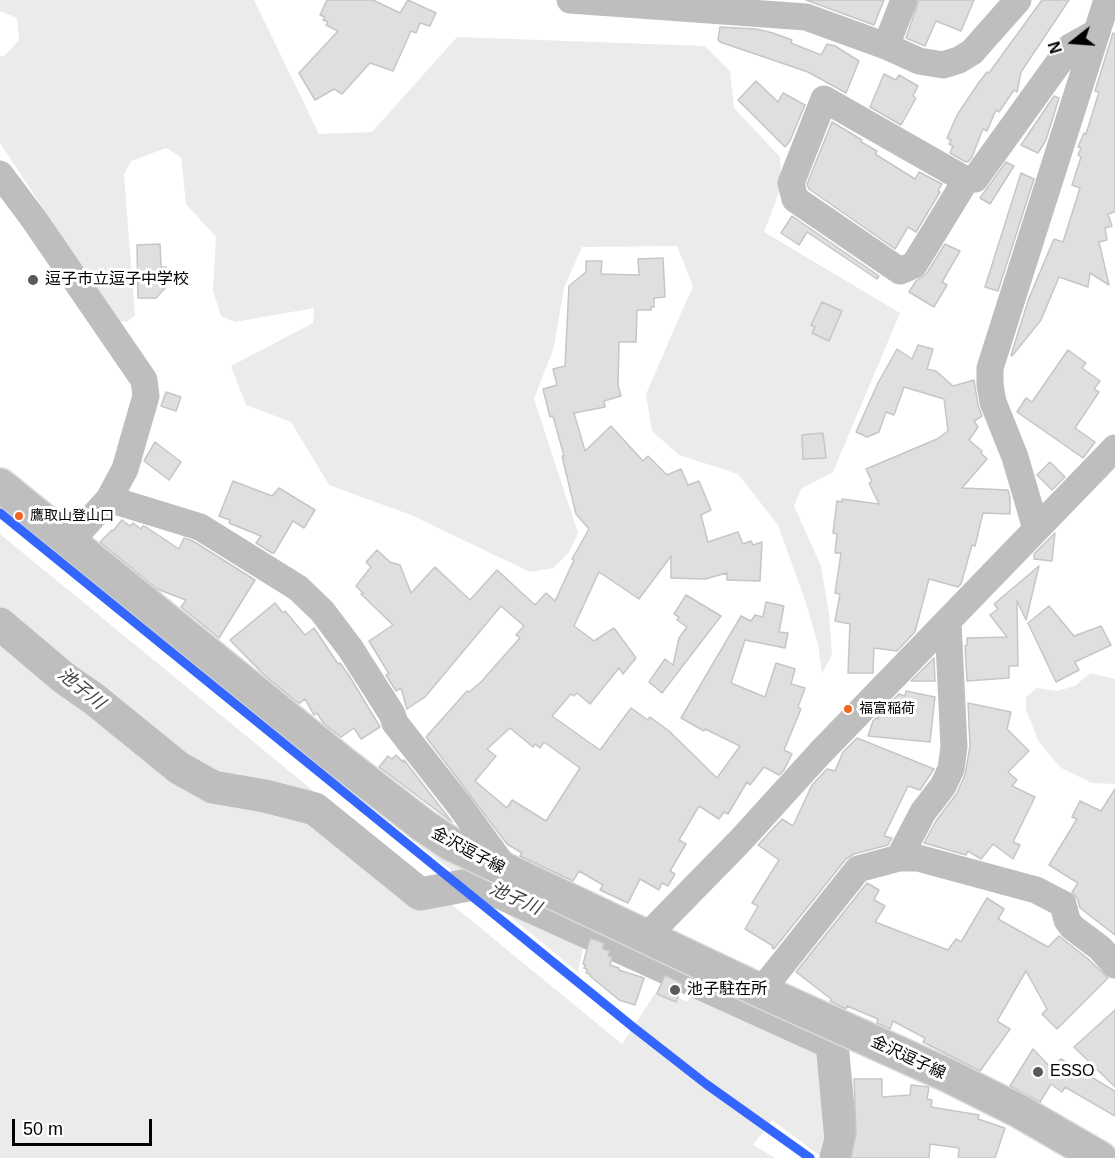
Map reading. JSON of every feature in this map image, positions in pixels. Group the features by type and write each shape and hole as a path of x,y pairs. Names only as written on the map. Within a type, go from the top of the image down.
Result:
{"main road":[{"name":"金沢逗子線","path":"0,485 424,826 451,844 761,991 978,1090 1100,1158"}],"street":[{"path":"570,0 809,8 919,61 943,65 959,60 972,52 1018,0"},
{"path":"886,46 904,0"},
{"path":"972,52 992,0"},
{"path":"1036,529 1015,456 993,402 990,368 1107,0"},
{"path":"966,180 914,266 900,271 795,199 790,183 824,99 966,180 975,179 1070,47 1097,32"},
{"path":"0,174 40,228 144,380 146,396 124,470 109,499 70,542"},
{"path":"646,937 1115,448"},
{"path":"109,499 200,527 298,588 322,611 350,648 392,714 394,723 460,806 508,872"},
{"path":"899,858 923,812 943,786 951,769 954,747 948,622"},
{"path":"761,991 858,869 899,858 918,858 1036,890 1063,904 1067,920 1072,927 1100,948 1115,965"}],"shaded area":[{"path":"0,0 254,0 319,134 372,132 457,37 705,46 730,71 734,108 780,157 781,187 764,232 900,313 833,472 801,489 794,506 821,566 829,614 832,655 822,673 818,645 807,606 778,525 738,474 679,455 652,431 646,394 693,286 677,246 582,247 564,288 554,347 534,399 578,533 568,554 553,568 530,572 411,515 329,485 291,422 246,405 231,366 313,323 314,308 235,322 221,316 213,291 216,237 186,204 181,157 166,148 131,161 124,175 135,315 127,322 117,321 0,143 0,56 4,56 19,40 17,18 0,11"},
{"path":"0,534 622,1044 658,989 688,1002 694,987 829,1050 833,1143 829,1158 823,1158 772,1120 753,1145 775,1158 0,1158"},
{"path":"1090,673 1115,679 1115,784 1092,783 1061,768 1039,742 1026,710 1026,697 1037,688 1057,691 1075,686"},
{"path":"415,842 474,874 460,877"},
{"path":"486,890 586,934 578,972 479,891"}],"building":[{"path":"327,0 373,0 400,13 408,0 436,13 430,26 420,23 416,33 411,31 393,71 370,63 342,94 334,89 315,100 299,73 338,31 326,25 328,22 323,20 325,17 320,15"},
{"path":"806,0 884,0 874,25"},
{"path":"919,0 974,0 961,31 936,21 925,46 906,38"},
{"path":"1042,0 1069,0 1021,72 1017,92 1014,90 999,112 996,110 987,131 983,129 972,157 968,162 964,161 950,153 953,146 949,144 951,140 947,138 957,115"},
{"path":"720,27 756,29 773,33 821,55 827,44 835,46 859,61 846,93 808,72 720,42 718,40"},
{"path":"1113,33 1115,34 1115,212 1108,214 1112,226 1105,228 1107,240 1099,242 1109,285 1090,273 1088,287 1059,277 1041,320 1012,356 1029,298 1054,239 1063,242 1080,188 1072,185 1081,157 1078,155 1081,148 1078,147 1084,133 1086,134 1099,92 1095,91"},
{"path":"884,74 896,80 899,75 918,86 913,96 916,98 901,125 870,107"},
{"path":"756,81 778,102 783,93 805,105 790,141 785,147 738,100"},
{"path":"1054,96 1059,98 1046,140 1038,153 1021,145"},
{"path":"832,122 862,140 861,142 877,151 875,154 915,179 919,172 942,184 938,191 940,192 916,232 908,227 895,249 809,189 807,184"},
{"path":"1006,162 1014,166 990,204 980,198"},
{"path":"1021,173 1034,179 998,291 985,287"},
{"path":"792,216 879,276 877,279 807,232 799,245 781,233"},
{"path":"160,244 161,267 166,267 167,286 156,298 138,298 137,245"},
{"path":"945,244 960,251 942,282 947,285 934,307 909,292 916,281 927,273"},
{"path":"663,258 665,297 654,298 654,307 651,307 651,310 637,310 636,342 619,342 618,385 621,396 604,401 605,407 574,413 585,451 611,426 643,461 648,456 667,475 681,469 688,485 699,481 711,510 701,515 708,542 738,532 743,544 751,541 753,545 762,542 760,581 727,580 727,573 705,579 671,578 671,556 639,599 599,572 574,626 594,641 614,628 636,658 623,674 619,668 590,704 577,693 574,696 571,694 552,716 600,750 631,708 648,720 650,717 669,731 717,778 740,746 705,729 704,731 681,718 741,616 751,621 755,615 763,617 766,602 784,606 779,632 788,633 785,648 745,640 731,683 765,697 776,663 795,669 791,684 805,688 798,707 801,709 784,750 792,754 784,770 779,775 764,767 750,785 747,782 728,814 724,812 719,819 699,806 679,840 686,844 670,871 675,874 668,886 662,883 659,890 640,879 628,903 600,890 603,885 579,871 573,881 520,856 522,853 507,844 426,737 467,691 469,692 482,681 520,638 516,635 524,626 501,606 425,697 407,709 401,688 396,691 386,675 389,674 369,641 393,625 361,594 363,593 356,586 371,567 366,562 377,550 390,562 400,565 411,593 435,567 470,600 497,570 535,605 546,593 555,601 574,560 572,559 589,529 576,514 562,456 564,456 543,389 557,385 553,369 565,366 569,286 586,272 586,261 602,261 601,274 639,275 638,259","holes":["510,728 533,747 535,744 540,748 544,742 580,768 546,821 512,800 507,808 475,781 496,756 487,749"]},
{"path":"822,302 842,311 829,341 812,333 815,327 811,325"},
{"path":"918,345 933,349 927,369 936,371 953,386 974,380 982,416 974,421 978,427 969,440 982,451 981,453 987,459 962,488 1008,490 1010,514 983,513 975,546 972,545 961,584 958,587 929,579 915,632 897,651 874,648 873,673 848,673 850,624 835,621 840,594 835,593 841,553 835,553 837,534 833,533 837,501 842,502 842,499 879,504 869,483 872,482 866,469 937,439 948,431 944,399 904,387 894,415 886,412 879,432 867,437 856,432 878,383 897,349 912,359"},
{"path":"1068,350 1086,363 1082,368 1100,381 1094,389 1099,392 1075,428 1095,442 1083,458 1017,412 1026,398 1032,402"},
{"path":"166,392 181,397 176,411 161,406"},
{"path":"823,433 826,458 803,459 802,435"},
{"path":"155,442 181,462 169,480 144,461"},
{"path":"1050,462 1065,477 1052,490 1037,475"},
{"path":"233,481 272,496 279,488 315,510 304,528 293,521 272,553 256,543 261,536 229,523 230,520 219,516"},
{"path":"122,520 130,526 133,523 141,529 143,526 146,527 179,549 184,538 193,541 255,580 219,638 181,607 186,600 157,589 100,542"},
{"path":"1055,533 1052,561 1034,559 1034,554"},
{"path":"1039,566 1026,620 1017,601 1018,666 1009,666 1009,678 967,681 965,646 967,638 1007,637 990,615 998,609 994,604"},
{"path":"686,595 721,616 662,693 649,682 665,659 673,665 679,638 687,627 677,620 679,617 674,614"},
{"path":"275,603 283,613 285,611 305,635 314,628 338,664 340,663 350,677 380,727 361,739 354,728 341,737 324,724 317,713 314,715 305,699 300,703 297,702 263,674 230,640"},
{"path":"1049,606 1074,636 1101,626 1111,645 1075,662 1079,670 1056,682 1028,623"},
{"path":"934,658 935,681 911,681"},
{"path":"906,691 935,697 930,742 868,736 873,721 878,719 879,714 899,694 905,696"},
{"path":"968,703 1011,712 1007,729 1029,751 1008,772 1017,780 1012,786 1035,797 1013,842 1020,845 1013,859 993,844 981,859 968,851 966,855 924,843 936,821 957,793 965,775 970,746"},
{"path":"857,738 934,769 920,790 908,786 884,836 892,838 888,845 854,854 846,859 774,949 773,946 745,929 758,906 752,903 779,860 758,845 782,819 793,826 812,785 827,769 835,771 843,752"},
{"path":"396,755 403,762 404,760 452,822 379,767 388,756 392,759"},
{"path":"1115,789 1115,935 1080,908 1072,892 1078,883 1049,865 1077,819 1072,817 1080,801 1101,811"},
{"path":"867,883 879,890 874,900 885,906 875,922 948,950 956,939 961,942 987,898 1004,909 998,919 1048,947 1059,936 1108,978 1057,1029 1042,1014 1047,1009 1026,971 997,1021 1010,1029 980,1071 923,1042 925,1038 893,1021 890,1029 877,1023 878,1019 847,1006 846,1009 830,1001 831,999 796,972"},
{"path":"590,938 604,943 603,949 610,951 608,956 612,957 610,965 644,978 635,1005 619,1000 586,973 587,969 583,964"},
{"name":"池子駐在所","path":"665,975 683,984 676,1002 657,994"},
{"path":"1115,1010 1115,1087 1074,1047"},
{"path":"1033,1049 1051,1068 1061,1059 1115,1091 1115,1116 1065,1087 1062,1092 1051,1084 1040,1102 1010,1086"},
{"path":"854,1079 882,1079 882,1097 910,1095 911,1085 929,1087 927,1099 932,1100 931,1107 979,1115 978,1119 1005,1128 995,1158 958,1158 959,1148 930,1144 929,1158 851,1158 856,1132"}],"waterway":[{"name":"池子川","path":"0,624 64,678 94,699 179,768 213,787 265,796 315,809 420,894 479,883 832,1043 841,1140 836,1158"}],"transit line":[{"path":"0,513 633,1027 706,1084 810,1158"}],"place":[{"name":"逗子市立逗子中学校","path":"33,280"},
{"name":"鷹取山登山口","path":"19,516"},
{"name":"福富稲荷","path":"848,709"},
{"name":"池子駐在所","path":"675,990"},
{"name":"ESSO","path":"1038,1072"}]}
